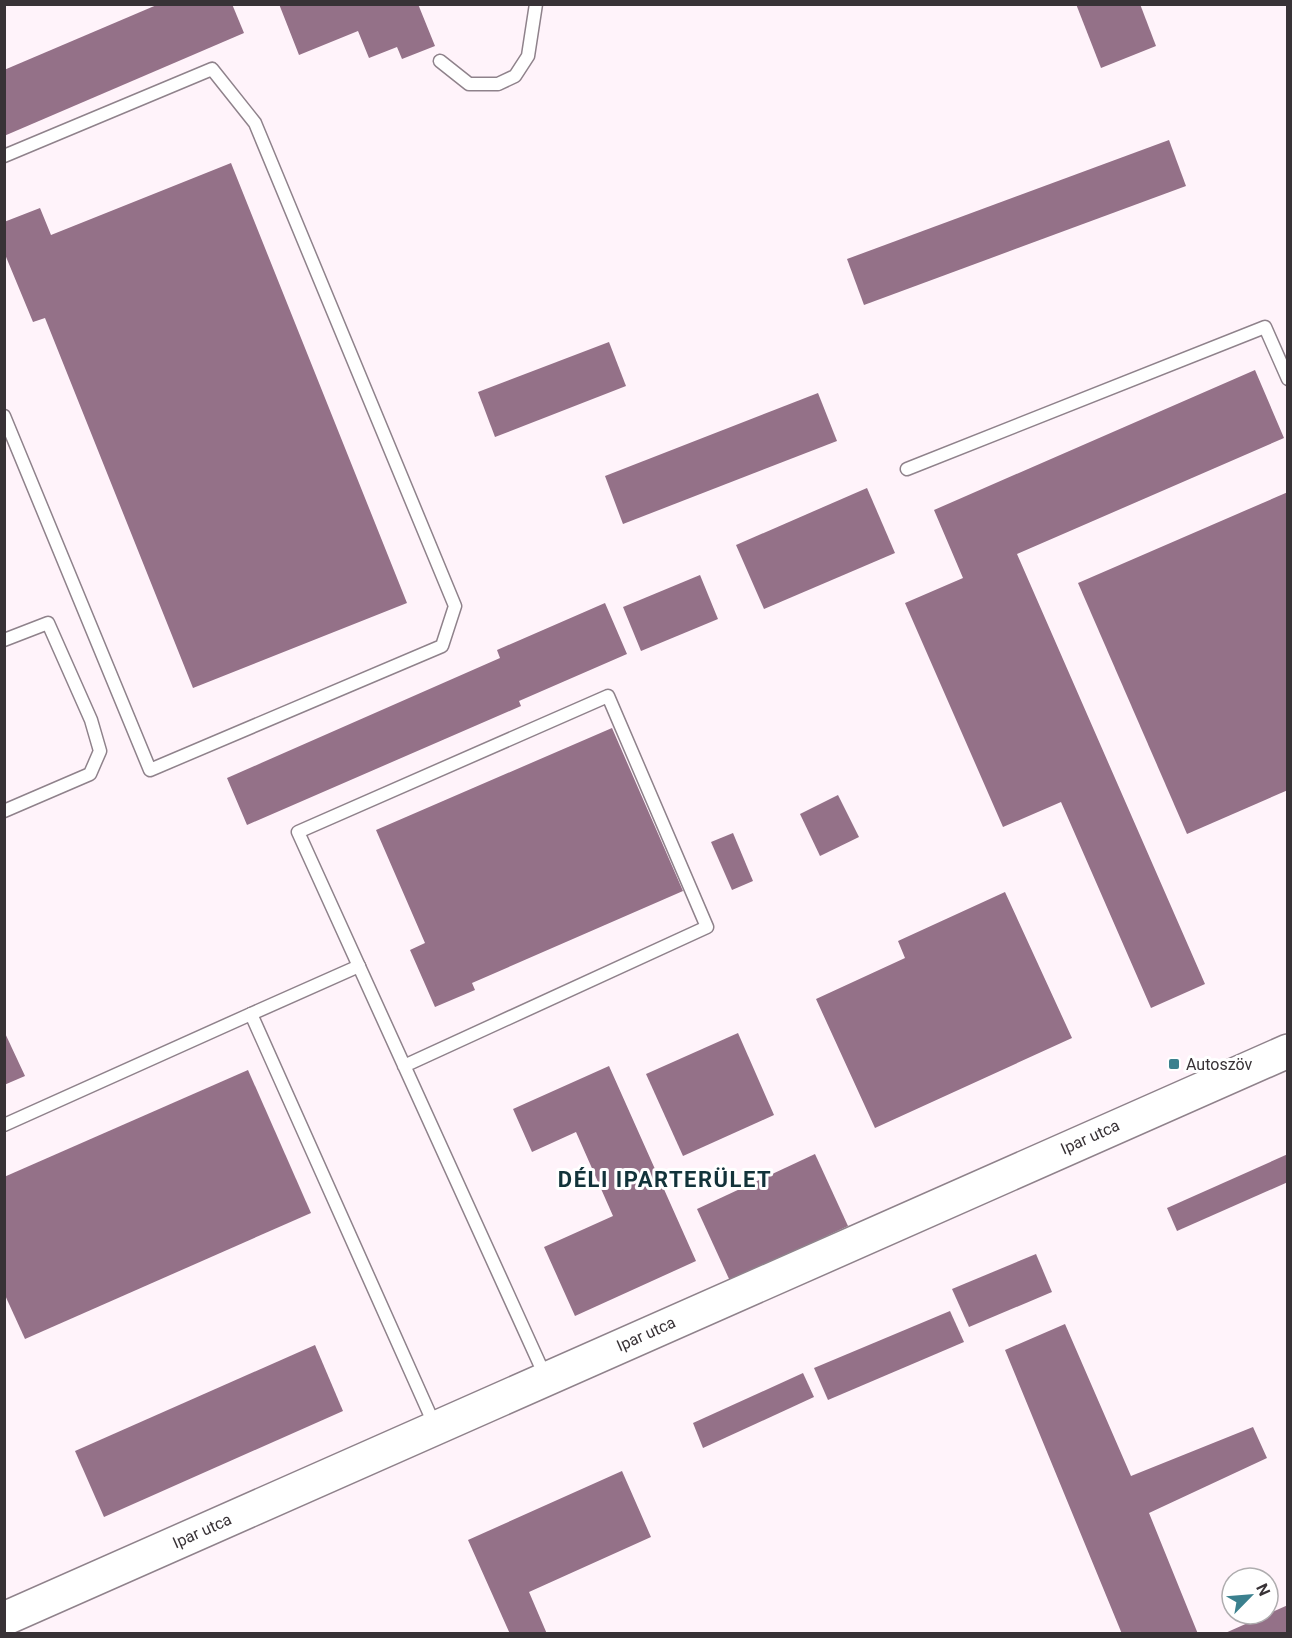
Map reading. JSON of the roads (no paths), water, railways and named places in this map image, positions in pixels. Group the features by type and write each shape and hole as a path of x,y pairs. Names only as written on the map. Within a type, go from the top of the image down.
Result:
{"street":[{"name":"Ipar utca","path":"4,1619 1287,1051"}],"lane":[{"path":"440,61 469,84 498,84 515,76 528,56 536,4"},
{"path":"4,156 212,69 255,123 455,606 442,646 150,770 4,416"},
{"path":"907,469 1265,327 1287,379"},
{"path":"4,640 48,623 91,720 100,751 90,774 4,812"},
{"path":"404,1066 707,927 608,696 298,832 404,1066 546,1378"},
{"path":"4,1125 359,966"},
{"path":"251,1014 436,1427"}],"place":[{"name":"Autoszöv","path":"1174,1064"}],"district":[{"name":"DÉLI IPARTERÜLET","path":"665,1179"}]}
